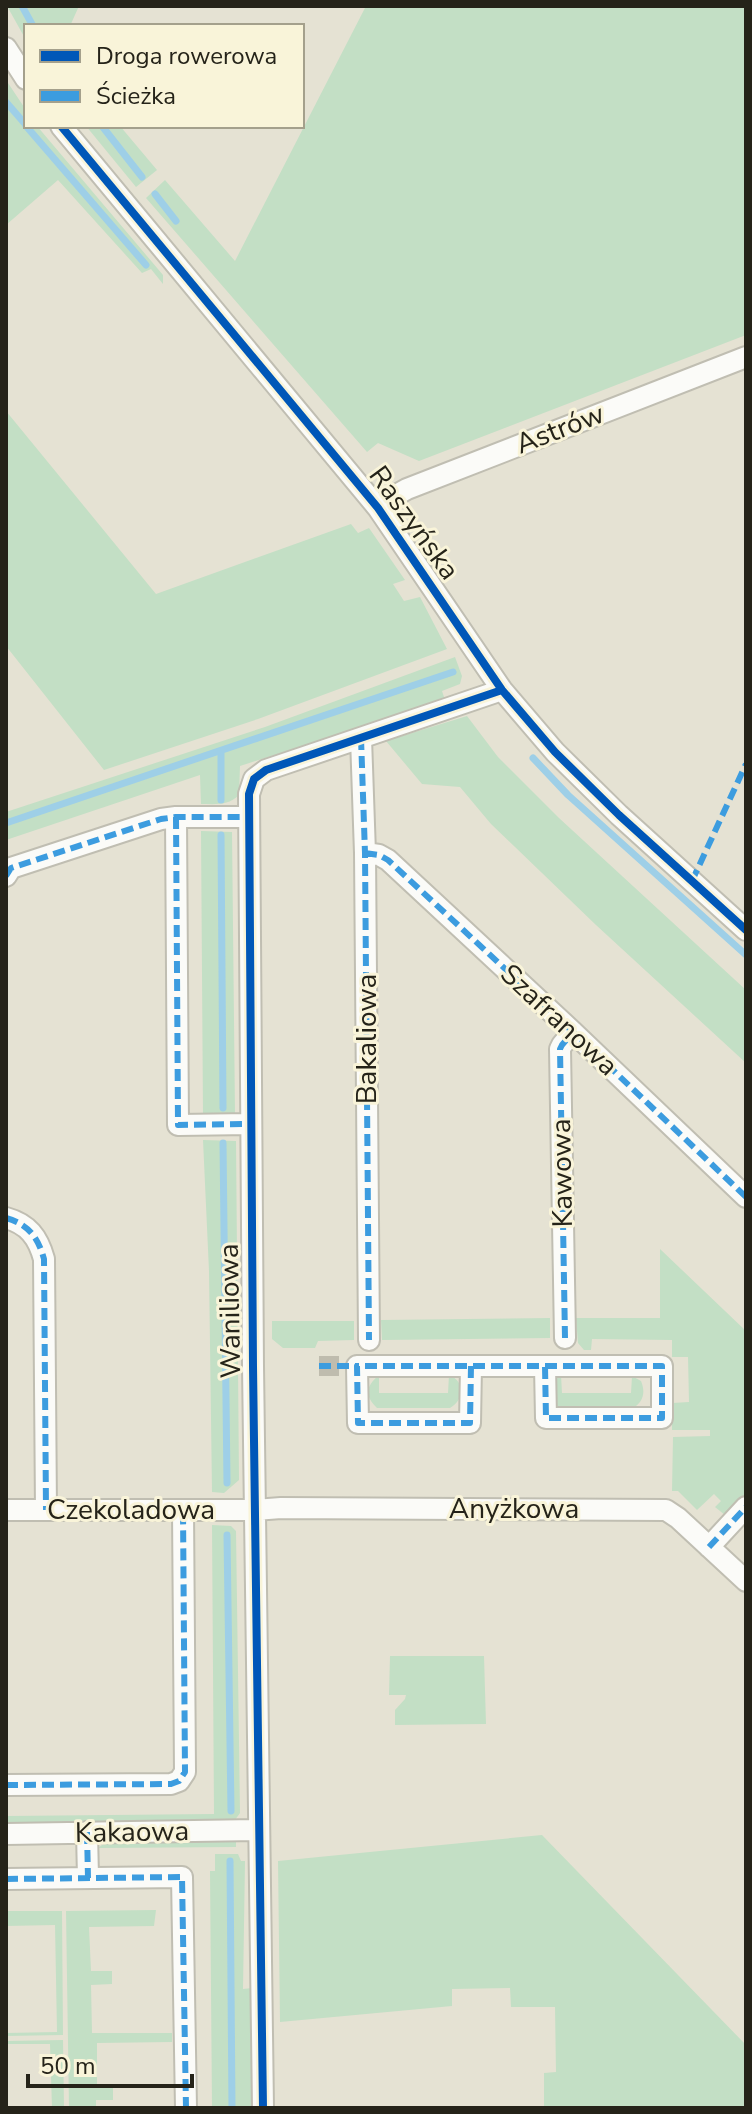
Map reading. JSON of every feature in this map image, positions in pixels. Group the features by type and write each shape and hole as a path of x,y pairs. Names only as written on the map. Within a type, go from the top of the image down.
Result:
{"street":[{"path":"6,48 24,76"},
{"name":"Raszyńska","path":"63,128 378,508 502,690 555,752 619,815 746,930"},
{"name":"Astrów","path":"378,508 407,489 746,357"},
{"name":"Waniliowa","path":"263,2108 250,1124 249,794 254,779 266,770 502,690"},
{"name":"Bakaliowa","path":"361,738 365,853 369,1340"},
{"path":"176,817 178,1125 250,1124"},
{"path":"6,876 11,868 161,819 249,817"},
{"name":"Szafranowa","path":"365,853 388,860 746,1197"},
{"name":"Kawowa","path":"565,1328 560,1049 573,1032"},
{"path":"6,1218 31,1230 39,1241 44,1259 46,1510"},
{"path":"471,1366 470,1423 358,1423 352,1366 471,1366 545,1366 662,1366 662,1418 546,1418 545,1366"},
{"path":"709,1547 746,1507"},
{"name":"Czekoladowa","path":"6,1510 255,1510"},
{"path":"6,1785 171,1784 179,1781 185,1772 183,1510"},
{"name":"Anyżkowa","path":"255,1510 666,1510 746,1581"},
{"name":"Kakaowa","path":"6,1834 258,1830"},
{"path":"87,1832 88,1878"},
{"path":"6,1879 182,1877 186,2108"}],"green space":[{"path":"7,6 79,6 71,24 24,24 24,36"},
{"path":"366,6 746,6 746,335 419,461 378,443 367,452 146,198 165,180 235,261"},
{"path":"6,80 24,107 24,128 39,128 163,275 163,284 151,269 142,273 58,180 6,225"},
{"path":"88,128 122,128 157,170 136,187"},
{"path":"6,411 156,594 351,524 358,533 369,528 405,580 393,584 404,601 420,597 447,649 258,719 104,770 6,646"},
{"path":"455,657 462,676 460,684 442,691 445,700 240,766 239,795 231,801 201,804 200,775 6,840 6,812 265,727"},
{"path":"467,716 498,757 559,818 746,990 746,1063 491,824 460,787 422,784 386,741"},
{"path":"201,831 232,832 235,1114 229,1116 203,1115"},
{"path":"203,1140 236,1141 239,1480 224,1493 212,1492 209,1271"},
{"path":"660,1249 746,1331 746,1493 725,1515 715,1507 721,1501 714,1494 697,1510 678,1491 672,1491 673,1437 710,1436 710,1430 672,1430 672,1403 689,1402 688,1357 672,1357 672,1340 592,1339 591,1350 584,1350 578,1343 576,1318 660,1318"},
{"path":"550,1318 550,1338 382,1340 381,1320"},
{"path":"272,1321 354,1321 354,1340 318,1341 315,1348 283,1348 272,1339"},
{"path":"379,1375 379,1393 448,1393 449,1375 458,1382 460,1396 450,1408 377,1408 368,1391"},
{"path":"561,1375 562,1393 631,1393 632,1376 641,1381 642,1397 632,1409 560,1408 555,1404 554,1381"},
{"path":"212,1525 231,1526 236,1531 240,1813 235,1820 6,1823 6,1816 214,1814"},
{"path":"390,1656 484,1656 486,1724 395,1725 395,1710 406,1695 389,1695"},
{"path":"542,1835 746,2045 746,2108 544,2108 544,2073 556,2072 555,2007 511,2007 510,1988 452,1989 452,2006 280,2022 278,1861"},
{"path":"236,1841 236,1847 98,1848 106,1842"},
{"path":"215,1854 238,1854 241,1861 245,1861 243,1989 252,1988 253,2108 212,2108 210,1871 215,1871"},
{"path":"156,1910 154,1926 89,1927 91,1971 112,1971 112,1984 91,1985 92,2033 172,2033 172,2042 97,2043 97,2085 113,2085 113,2100 96,2100 96,2108 69,2108 66,1911"},
{"path":"6,1911 62,1911 63,2035 6,2036 6,2033 57,2032 55,1925 6,1926"},
{"path":"63,2040 64,2108 52,2108 50,2044 6,2044 6,2041"}],"waterway":[{"path":"22,6 32,24"},
{"path":"6,102 24,123"},
{"path":"28,128 146,265"},
{"path":"104,128 142,177"},
{"path":"155,194 176,221"},
{"path":"6,823 453,672"},
{"path":"221,751 221,800"},
{"path":"533,758 568,795 746,955"},
{"path":"221,835 223,1108"},
{"path":"223,1143 227,1483"},
{"path":"227,1535 231,1811"},
{"path":"230,1861 232,2108"}],"tunnel":[{"path":"319,1366 347,1366"}],"marked path":[{"path":"361,738 365,853 369,1340"},
{"path":"692,881 746,764"},
{"path":"176,817 178,1125 250,1124"},
{"path":"6,876 11,868 161,819 249,817"},
{"path":"365,853 388,860 746,1197"},
{"path":"565,1338 560,1049 573,1032"},
{"path":"6,1218 31,1232 44,1259 46,1510"},
{"path":"319,1366 357,1366"},
{"path":"471,1366 470,1423 358,1423 357,1366 662,1366 662,1418 546,1418 545,1366"},
{"path":"709,1547 746,1507"},
{"path":"6,1785 171,1784 179,1781 185,1772 183,1510"},
{"path":"87,1832 88,1878"},
{"path":"6,1879 182,1877 186,2108"}],"cycle path":[{"path":"63,128 378,508 502,690 555,752 619,815 746,930"},
{"path":"263,2108 249,794 254,779 266,770 502,690"}]}
